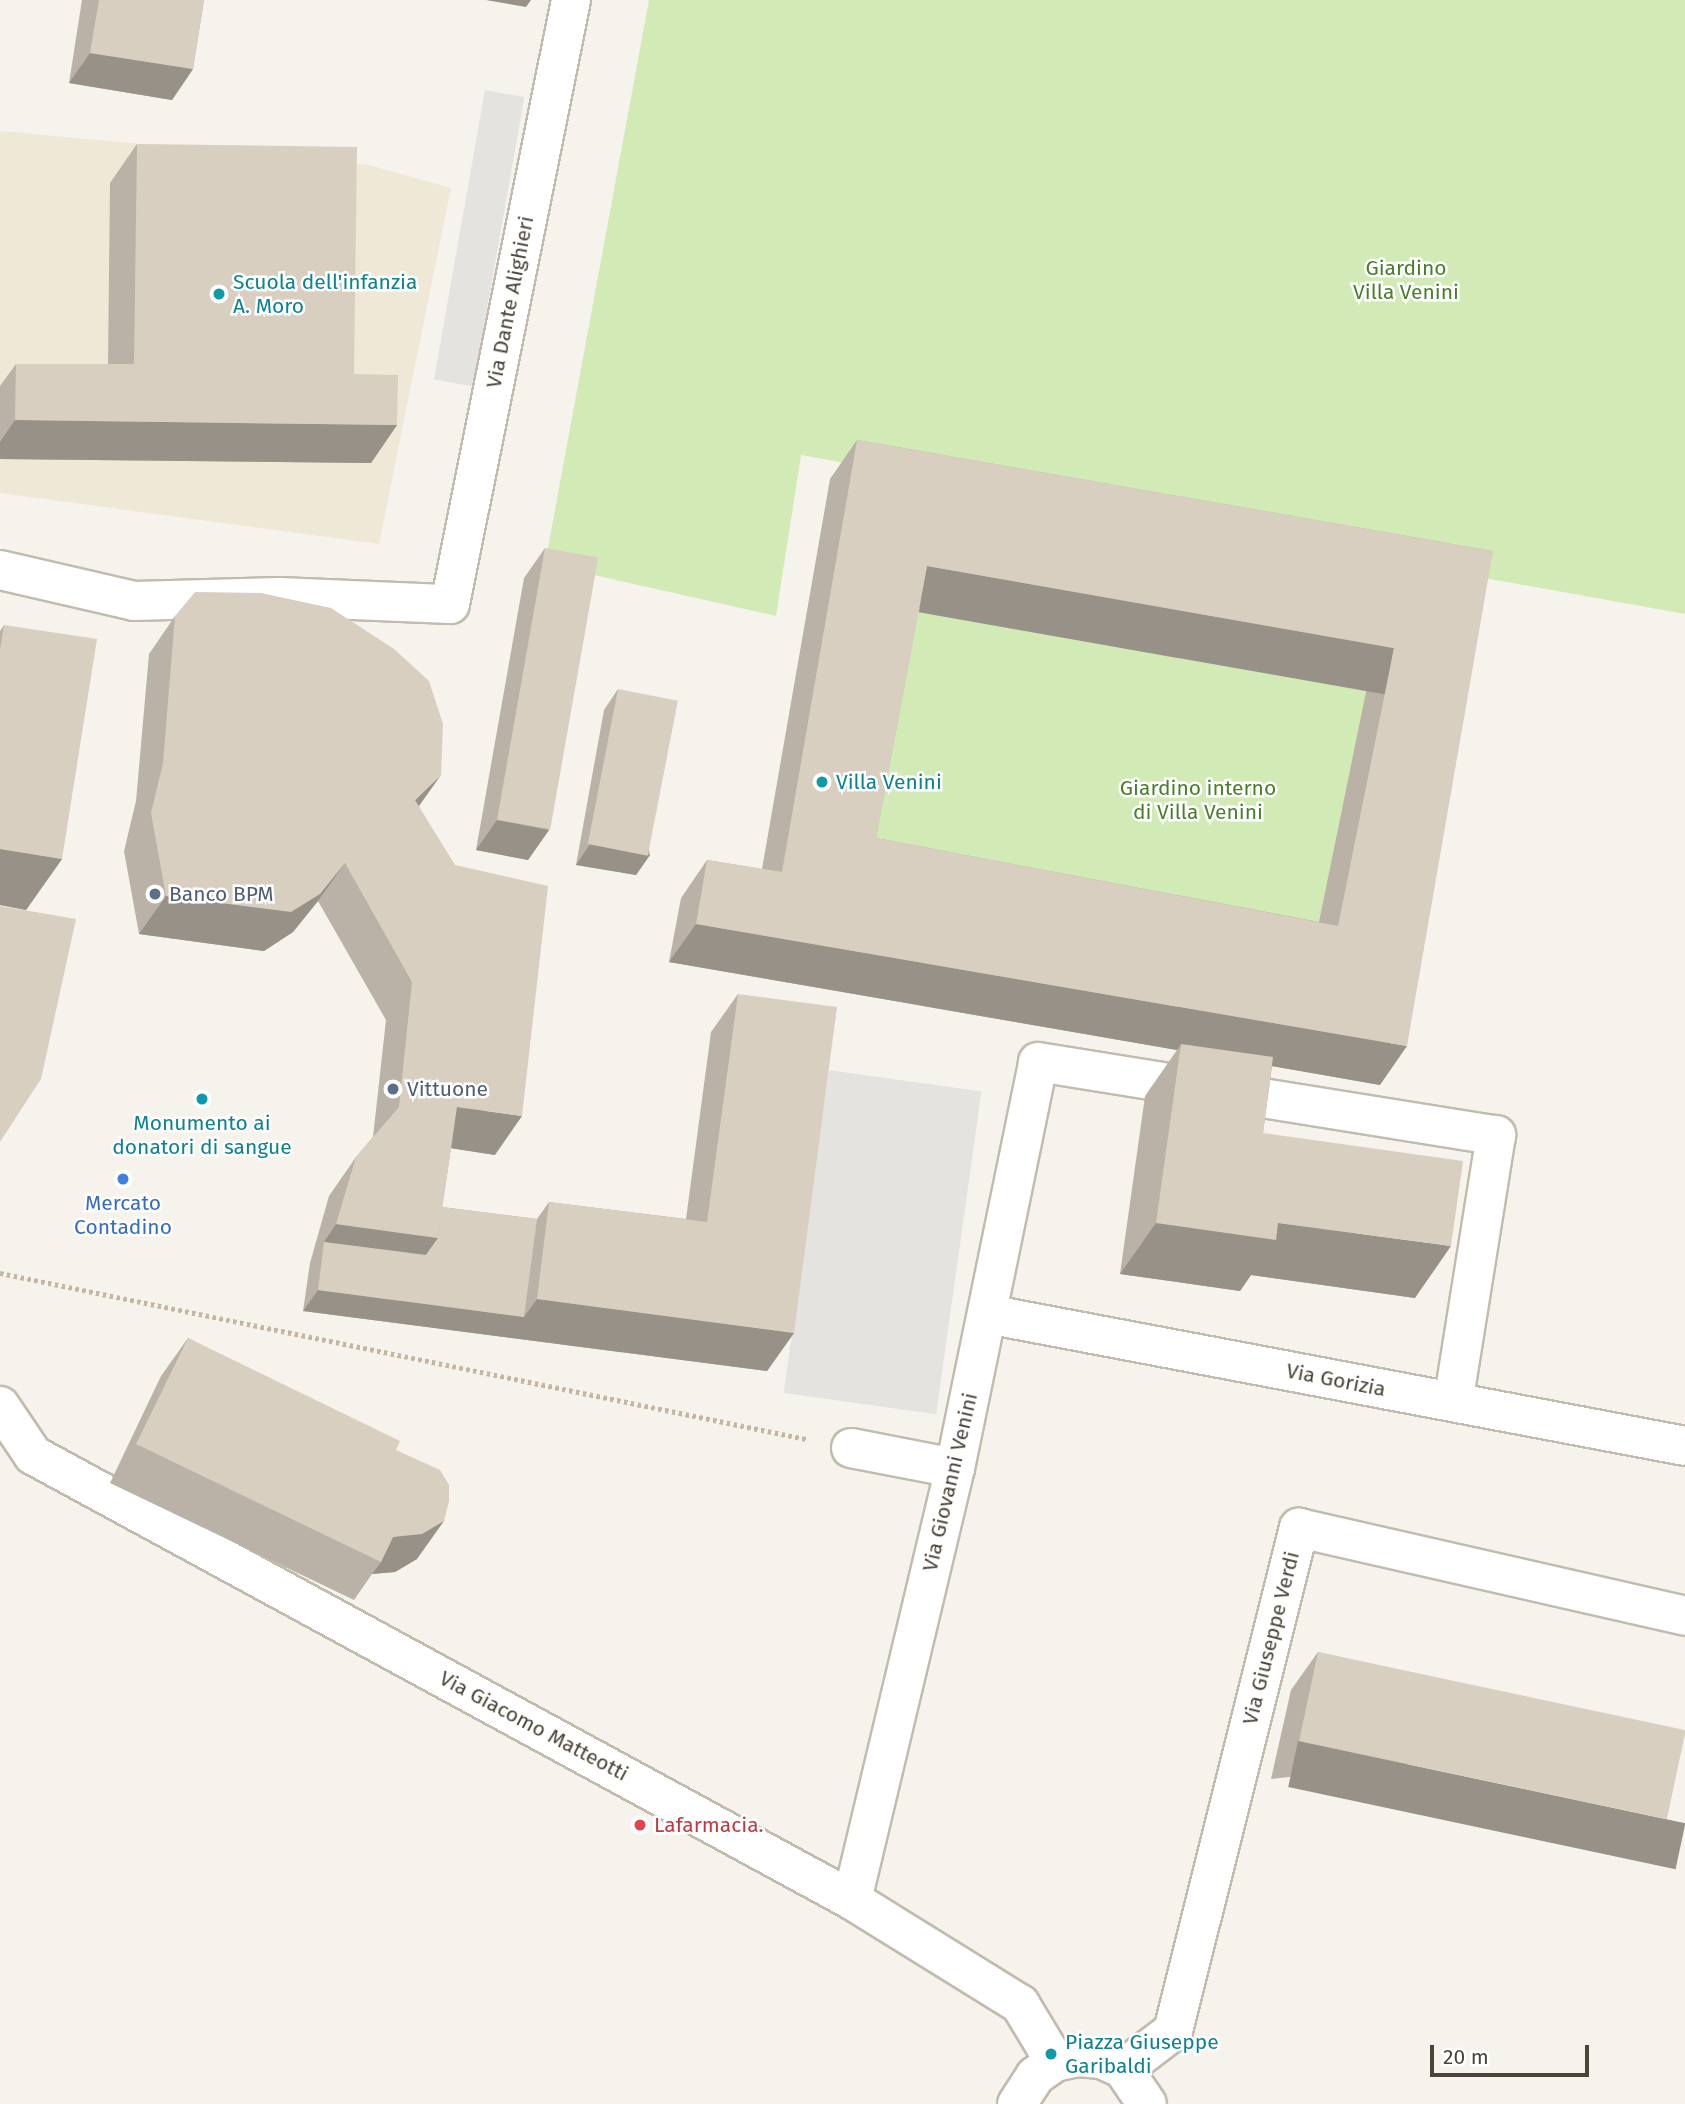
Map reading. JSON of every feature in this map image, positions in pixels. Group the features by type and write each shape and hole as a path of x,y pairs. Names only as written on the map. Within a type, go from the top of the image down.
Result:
{"street":[{"name":"Via Dante Alighieri","path":"0,570 134,601 281,597 450,604 571,0"},
{"name":"Via Giovanni Venini","path":"852,1900 955,1468 1038,1062 1496,1135 1453,1402"},
{"name":"Via Gorizia","path":"987,1314 1685,1446"},
{"name":"Via Giacomo Matteotti","path":"0,1406 33,1455 852,1900 1020,2004 1055,2062"},
{"path":"851,1448 955,1468"},
{"name":"Via Giuseppe Verdi","path":"1122,2069 1173,2031 1299,1528 1685,1616"},
{"path":"1017,2104 1035,2076 1055,2062 1078,2056 1101,2059 1122,2069 1147,2104"}],"path":[{"path":"0,1273 851,1448"}],"shaded area":[{"path":"485,90 524,97 473,386 434,380"},
{"path":"0,131 369,165 451,188 379,544 0,493"},
{"path":"829,1070 982,1091 936,1414 784,1393"}],"green space":[{"name":"Giardino Villa Venini","path":"649,0 1685,0 1685,614 801,455 776,616 545,564"},
{"name":"Giardino interno di Villa Venini","path":"900,605 1367,687 1319,960 852,878"}],"building":[{"path":"99,0 204,0 193,69 90,53"},
{"name":"Scuola dell'infanzia A. Moro","path":"137,144 357,147 354,374 398,375 397,425 15,420 16,364 134,364"},
{"name":"Villa Venini","path":"857,440 1493,551 1407,1046 696,924 707,860 782,872","holes":["927,566 1394,648 1338,926 876,838"]},
{"path":"545,548 598,557 550,829 497,820"},
{"path":"195,592 261,593 331,608 394,649 429,681 443,724 441,775 415,800 455,865 548,886 522,1116 457,1107 438,1238 336,1224 356,1157 399,1107 412,982 345,863 320,894 291,912 166,896 151,813 163,763 175,616"},
{"path":"4,625 97,639 62,859 0,849 0,650"},
{"path":"618,689 678,701 648,856 588,844"},
{"path":"0,906 76,919 41,1079 0,1142"},
{"path":"738,994 837,1007 794,1333 537,1299 549,1202 707,1222"},
{"path":"1181,1044 1273,1057 1263,1133 1463,1161 1451,1246 1278,1223 1276,1240 1156,1223"},
{"path":"442,1207 537,1219 524,1317 318,1290 324,1242 426,1255 438,1238"},
{"path":"188,1338 400,1441 396,1450 440,1470 449,1485 449,1501 444,1521 422,1534 393,1537 381,1562 136,1444"},
{"path":"1318,1652 1685,1730 1667,1819 1299,1741"}],"place":[{"name":"Scuola dell'infanzia A. Moro","path":"219,294"},
{"name":"Villa Venini","path":"822,782"},
{"name":"Banco BPM","path":"155,894"},
{"name":"Vittuone","path":"393,1089"},
{"name":"Monumento ai donatori di sangue","path":"202,1099"},
{"name":"Mercato Contadino","path":"123,1179"},
{"name":"Lafarmacia.","path":"640,1825"},
{"name":"Piazza Giuseppe Garibaldi","path":"1051,2054"}]}
